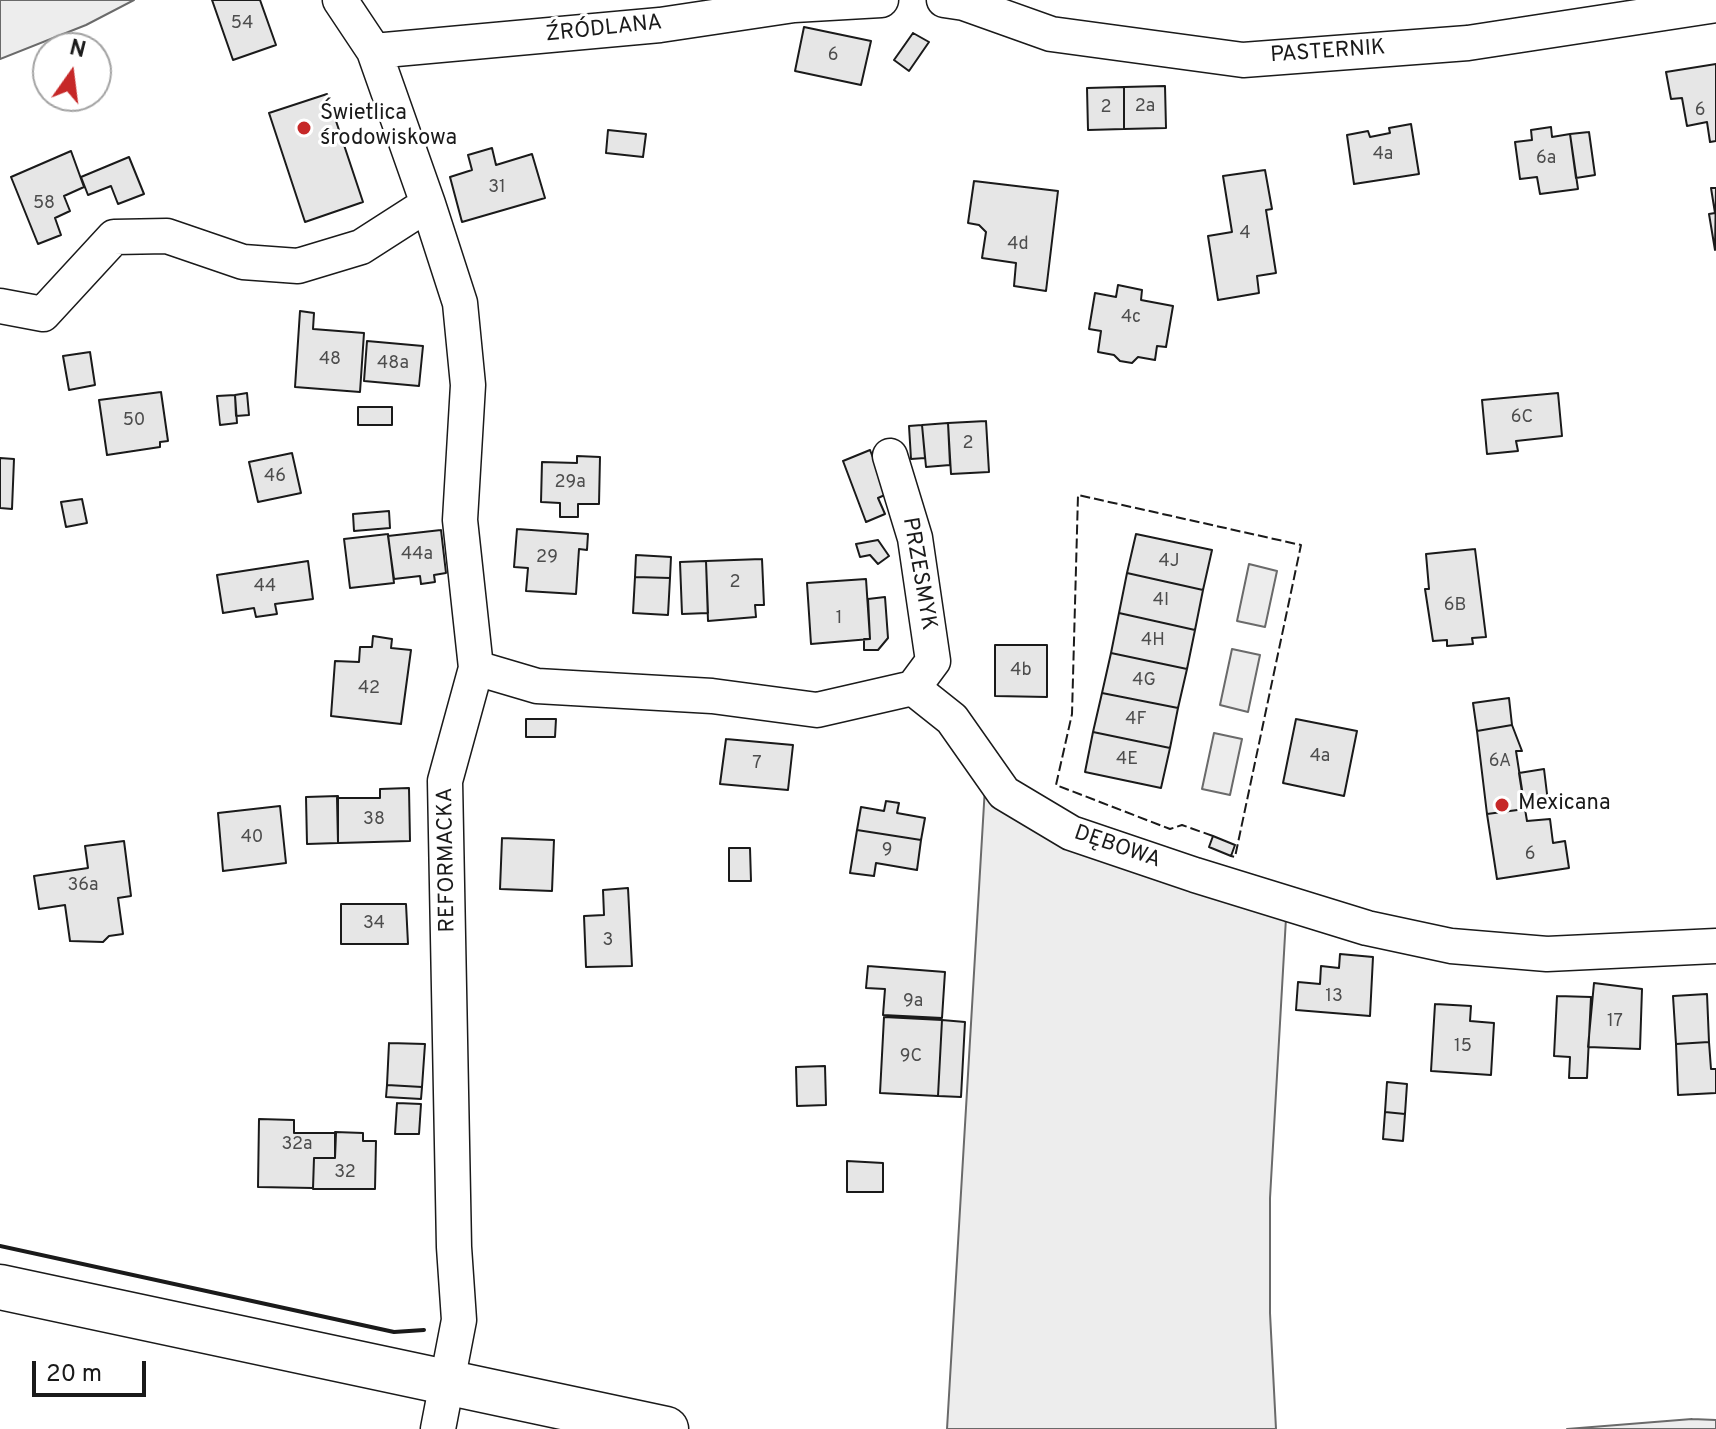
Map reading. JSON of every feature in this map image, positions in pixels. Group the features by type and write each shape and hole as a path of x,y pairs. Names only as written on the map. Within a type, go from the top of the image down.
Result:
{"main road":[{"path":"0,1287 666,1429"}],"street":[{"name":"REFORMACKA","path":"340,0 374,51 428,204 460,303 468,385 460,520 476,668 445,781 454,1247 459,1320 438,1429"},
{"name":"ŹRÓDLANA","path":"374,51 660,25 794,5 881,0"},
{"name":"PASTERNIK","path":"944,0 964,3 1051,34 1243,60 1468,43 1716,5"},
{"path":"0,306 43,314 114,237 167,236 243,262 298,266 361,247 428,204"},
{"name":"PRZESMYK","path":"890,456 915,538 933,661 913,688"},
{"path":"476,668 537,686 712,696 817,710 913,688"},
{"name":"DĘBOWA","path":"913,688 952,719 1004,793 1071,833 1195,875 1367,928 1451,946 1547,954 1716,946"}],"shaded area":[{"path":"0,0 134,0 68,32 32,32 32,46 0,59"},
{"path":"1249,564 1277,571 1265,627 1237,621"},
{"path":"1232,649 1260,655 1248,712 1220,705"},
{"path":"1214,733 1242,739 1230,795 1202,789"},
{"path":"985,787 1286,918 1270,1198 1270,1313 1276,1429 947,1429"},
{"path":"1692,1419 1716,1420 1716,1429 1567,1429"}],"building":[{"path":"212,0 260,0 276,45 233,60"},
{"path":"804,27 871,41 861,85 795,71"},
{"path":"913,33 929,42 909,71 894,60"},
{"path":"1716,64 1716,141 1710,142 1707,122 1687,126 1682,98 1671,99 1666,72"},
{"path":"1165,86 1166,128 1124,129 1124,87"},
{"path":"1124,87 1124,129 1088,130 1087,88"},
{"path":"327,94 363,202 305,222 269,113"},
{"path":"1411,124 1419,174 1354,184 1347,135 1368,131 1370,137 1390,133 1389,128"},
{"path":"1551,127 1552,137 1570,134 1578,189 1540,194 1537,177 1520,179 1515,142 1532,140 1531,130"},
{"path":"608,130 646,134 643,157 606,153"},
{"path":"1589,132 1595,175 1576,178 1570,134"},
{"path":"492,148 496,165 532,154 545,198 462,222 450,177 472,170 468,155"},
{"path":"71,151 84,187 64,196 70,211 55,218 61,235 38,244 11,177"},
{"path":"129,157 144,194 118,204 111,186 88,195 81,177"},
{"path":"1265,170 1272,209 1266,210 1276,273 1257,276 1259,293 1218,300 1208,236 1232,232 1223,176"},
{"path":"974,181 1058,191 1046,291 1014,286 1016,263 982,258 986,232 979,225 968,223"},
{"path":"1711,188 1716,188 1715,250 1709,214 1715,213"},
{"path":"1118,285 1142,290 1141,300 1173,306 1166,347 1157,346 1155,360 1138,357 1132,363 1098,352 1101,331 1089,329 1095,293 1116,297"},
{"path":"300,311 314,313 313,329 364,333 360,392 295,387"},
{"path":"367,341 423,346 419,386 364,381"},
{"path":"90,352 95,385 69,390 63,356"},
{"path":"161,392 168,441 160,442 160,447 107,455 99,400"},
{"path":"247,393 249,415 236,416 235,395"},
{"path":"1558,393 1562,436 1516,441 1518,451 1487,454 1482,400"},
{"path":"235,395 237,423 220,425 217,396"},
{"path":"358,407 392,407 392,425 358,425"},
{"path":"986,421 989,472 951,474 948,423"},
{"path":"948,423 950,465 926,467 922,425"},
{"path":"922,425 925,458 911,459 909,426"},
{"path":"870,450 887,494 878,498 885,514 866,522 843,461"},
{"path":"292,453 301,493 258,502 249,462"},
{"path":"577,456 600,457 599,504 578,504 578,517 560,517 560,503 541,502 542,462 577,463"},
{"path":"0,458 14,459 12,509 0,508"},
{"path":"82,499 87,523 66,527 61,502"},
{"path":"389,511 390,528 354,531 353,514"},
{"path":"517,529 588,534 587,550 579,549 576,594 526,591 528,568 514,567"},
{"path":"441,530 446,573 434,575 435,582 421,584 420,576 394,579 388,536"},
{"path":"388,534 394,583 350,588 344,539"},
{"path":"1136,534 1212,550 1203,590 1127,573"},
{"path":"878,540 889,556 878,564 870,555 860,557 856,544"},
{"path":"1475,549 1486,637 1472,638 1473,644 1447,646 1447,640 1433,641 1425,589 1429,589 1426,554"},
{"path":"636,555 671,557 670,578 635,577"},
{"path":"762,559 764,605 755,605 756,617 708,621 706,561"},
{"path":"308,561 313,599 275,604 277,614 256,617 254,608 223,613 217,575"},
{"path":"706,561 708,613 682,614 680,562"},
{"path":"1127,573 1203,590 1195,630 1119,613"},
{"path":"635,577 670,578 668,615 633,613"},
{"path":"866,579 870,639 811,644 807,583"},
{"path":"885,597 888,638 878,650 864,650 864,639 870,639 868,599"},
{"path":"1119,613 1195,630 1187,669 1111,653"},
{"path":"373,636 392,639 391,648 411,650 401,724 331,716 335,661 359,662 360,647 372,647"},
{"path":"995,645 1047,645 1047,697 995,696"},
{"path":"1111,653 1187,669 1178,708 1102,693"},
{"path":"1102,693 1178,708 1170,748 1093,732"},
{"path":"1509,698 1512,725 1477,731 1473,703"},
{"path":"526,719 556,719 555,737 526,737"},
{"path":"1296,719 1357,731 1344,796 1283,783"},
{"path":"1512,725 1522,751 1516,751 1525,809 1487,814 1477,731"},
{"path":"1093,732 1170,748 1161,788 1085,772"},
{"path":"726,739 793,745 788,790 720,784"},
{"path":"1544,769 1548,802 1524,805 1519,773"},
{"path":"409,788 410,841 338,843 337,798 380,798 380,789"},
{"path":"338,796 338,843 307,844 306,797"},
{"path":"886,801 899,803 897,813 925,818 921,840 857,830 861,807 884,811"},
{"path":"280,806 286,863 223,871 218,813"},
{"path":"1525,809 1527,821 1550,819 1553,843 1565,841 1569,868 1497,879 1487,814"},
{"path":"857,830 921,840 917,870 876,863 874,876 850,873"},
{"path":"1213,836 1235,845 1231,856 1209,847"},
{"path":"502,838 554,840 552,891 500,889"},
{"path":"124,841 131,896 118,898 123,934 109,936 103,942 70,941 65,905 39,909 34,876 88,868 85,846"},
{"path":"729,848 750,848 751,881 729,881"},
{"path":"628,888 632,966 586,967 584,916 604,915 603,890"},
{"path":"341,904 406,904 408,944 341,944"},
{"path":"1340,954 1373,957 1370,1016 1296,1010 1298,982 1320,984 1321,966 1339,968"},
{"path":"868,966 945,972 942,1018 883,1015 885,989 866,988"},
{"path":"1594,983 1642,989 1640,1049 1588,1047"},
{"path":"1707,994 1709,1042 1676,1044 1673,996"},
{"path":"1557,996 1591,997 1587,1078 1569,1078 1570,1057 1554,1056"},
{"path":"1435,1004 1471,1006 1470,1021 1494,1023 1491,1075 1431,1071"},
{"path":"884,1017 942,1020 938,1096 880,1093"},
{"path":"942,1020 965,1022 961,1097 938,1096"},
{"path":"1709,1042 1711,1069 1716,1069 1716,1093 1678,1095 1676,1044"},
{"path":"389,1043 425,1044 422,1087 387,1085"},
{"path":"825,1066 826,1105 797,1106 796,1067"},
{"path":"1387,1082 1407,1084 1405,1114 1385,1112"},
{"path":"387,1085 422,1087 421,1099 386,1097"},
{"path":"397,1103 421,1104 419,1134 395,1134"},
{"path":"1385,1112 1405,1114 1403,1141 1383,1139"},
{"path":"259,1119 294,1120 294,1133 336,1133 335,1158 314,1158 313,1188 258,1187"},
{"path":"335,1132 363,1133 363,1141 376,1141 375,1189 313,1189 314,1158 335,1158"},
{"path":"847,1161 883,1163 883,1192 847,1192"}],"fence":[{"path":"1213,836 1182,825 1170,829 1056,785 1072,714 1078,495 1301,545 1235,857 1231,856"}],"wall":[{"path":"0,1246 394,1332 424,1330"}],"place":[{"name":"Świetlica środowiskowa","path":"304,128"},
{"name":"Mexicana","path":"1502,805"}]}
